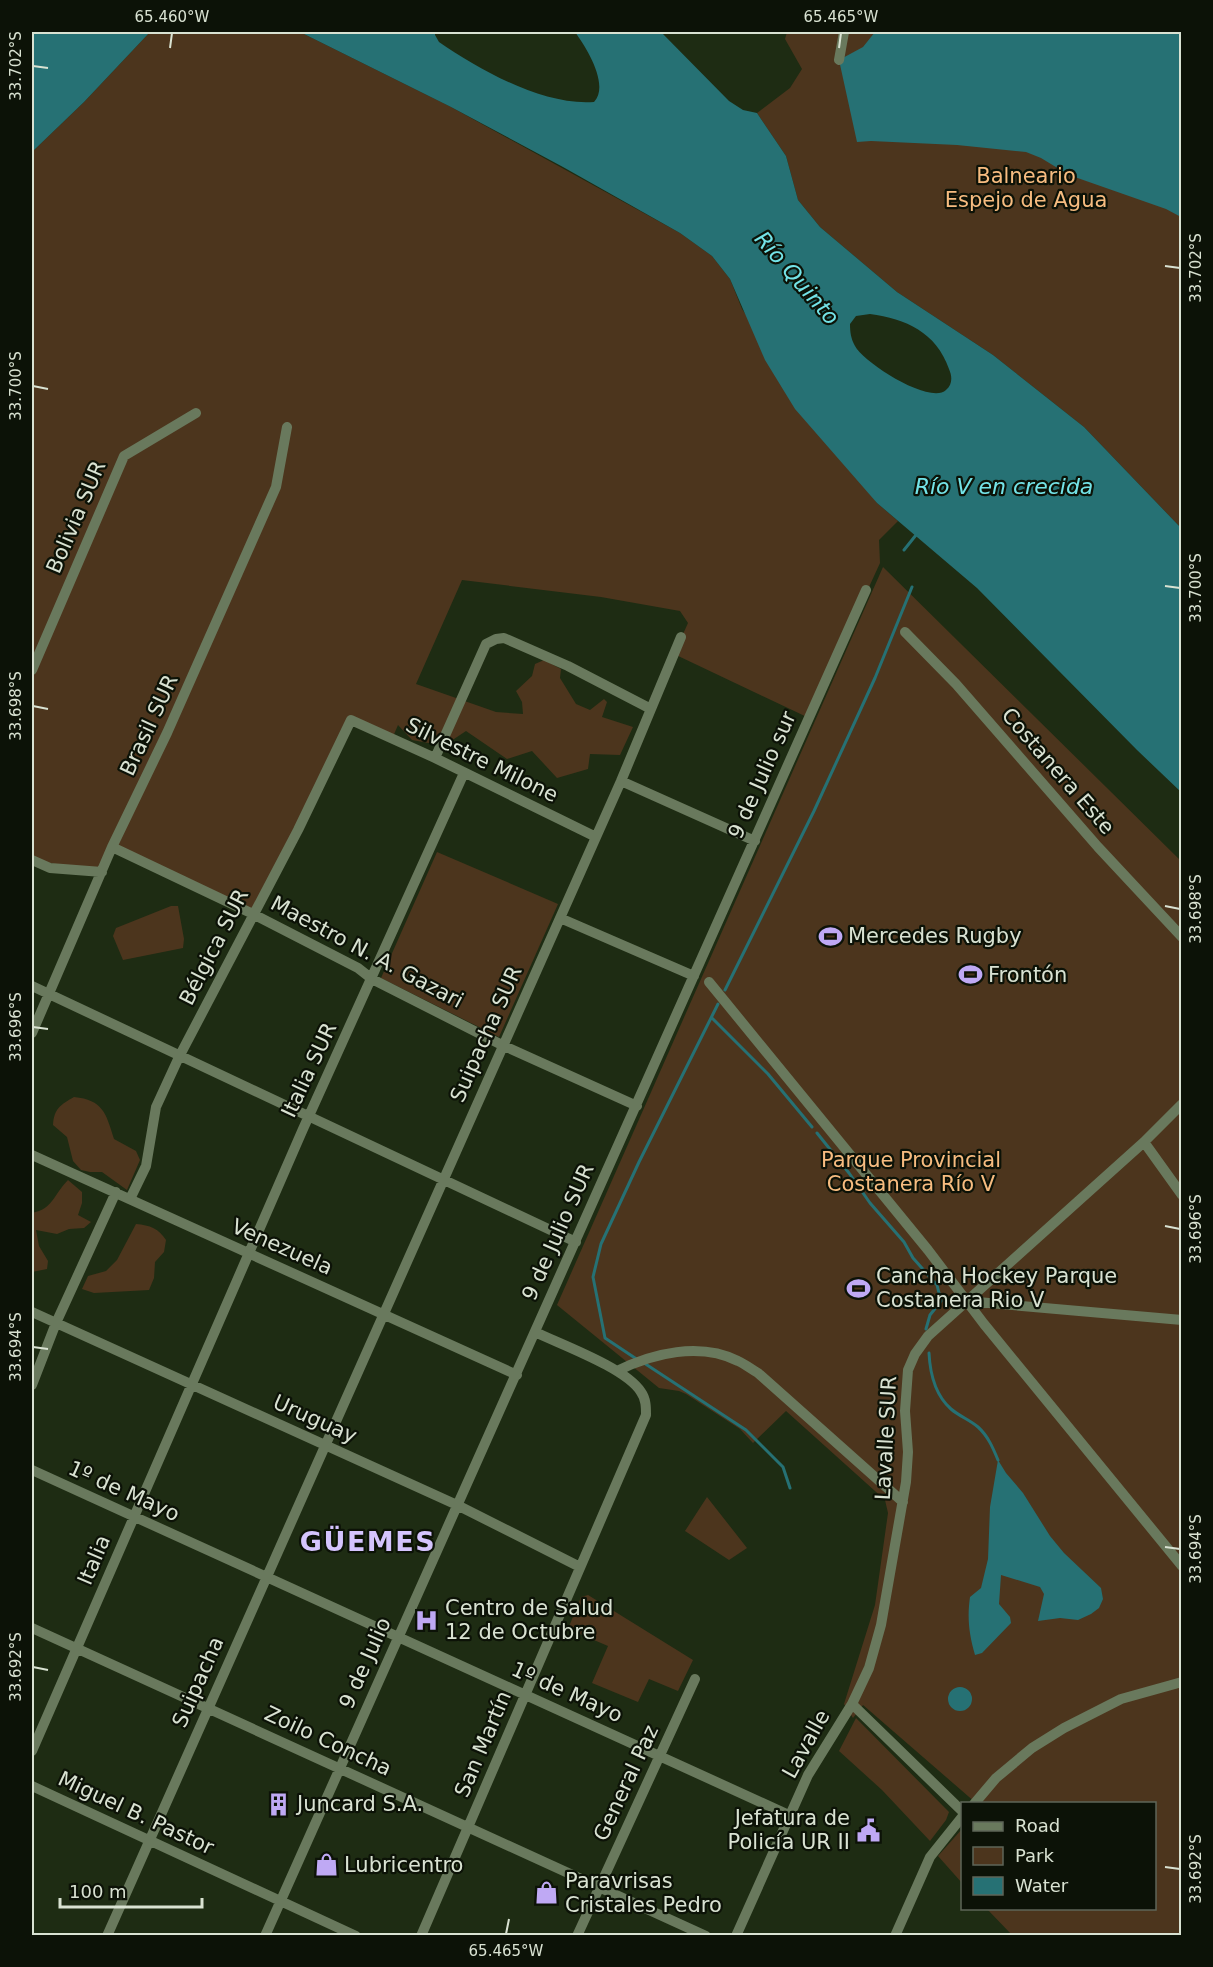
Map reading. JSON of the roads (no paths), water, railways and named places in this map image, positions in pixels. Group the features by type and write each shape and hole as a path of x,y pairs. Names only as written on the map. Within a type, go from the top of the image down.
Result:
{"street":[{"path":"838,60 844,32"},
{"name":"Bolivia SUR","path":"32,670 124,456 196,413"},
{"name":"Brasil SUR","path":"32,1033 112,847 167,733 276,487 287,428"},
{"name":"9 de Julio sur","path":"694,975 866,590"},
{"name":"Costanera Este","path":"905,632 956,684 1098,847 1182,937"},
{"name":"Suipacha SUR","path":"324,1445 621,781 681,637"},
{"path":"435,758 486,644 496,639 504,638 568,666 651,709"},
{"name":"Silvestre Milone","path":"351,720 435,758 596,837"},
{"name":"Bélgica SUR","path":"130,1199 146,1166 156,1107 179,1056 298,830 351,720"},
{"name":"Italia SUR","path":"192,1384 308,1118 464,772"},
{"path":"621,781 755,841"},
{"name":"Maestro N. A. Gazari","path":"112,847 253,914 358,968 372,979 502,1045 637,1106"},
{"path":"32,860 50,868 102,872"},
{"path":"560,918 694,975"},
{"name":"9 de Julio SUR","path":"457,1505 694,975"},
{"path":"709,982 1182,1566"},
{"path":"32,986 308,1118 576,1242"},
{"name":"Lavalle SUR","path":"852,1704 869,1668 876,1646 903,1502 907,1464 905,1411 908,1370 915,1354 928,1336 1144,1142 1182,1104"},
{"path":"1144,1142 1182,1195"},
{"name":"Venezuela","path":"32,1155 517,1375"},
{"path":"32,1385 56,1323 116,1192"},
{"path":"966,1301 1182,1320"},
{"name":"Uruguay","path":"32,1312 457,1505 580,1567"},
{"path":"535,1332 617,1371 645,1358 699,1351 737,1360 758,1373 903,1502"},
{"name":"San Martín","path":"420,1935 643,1424 646,1406 643,1394 635,1384 617,1371"},
{"name":"Italia","path":"32,1751 192,1384"},
{"name":"Suipacha","path":"107,1935 324,1445"},
{"name":"1º de Mayo","path":"32,1470 791,1816"},
{"name":"9 de Julio","path":"264,1935 457,1505"},
{"name":"Zoilo Concha","path":"32,1628 706,1935"},
{"name":"General Paz","path":"577,1935 695,1679"},
{"path":"975,1802 996,1778 1032,1748 1064,1728 1121,1699 1182,1682"},
{"path":"852,1704 961,1809"},
{"name":"Lavalle","path":"736,1935 808,1775 852,1704"},
{"name":"Miguel B. Pastor","path":"32,1786 356,1935"},
{"path":"895,1935 930,1857 961,1819"}],"water":[{"path":"32,32 150,32 84,102 32,152"},
{"name":"Río V en crecida","path":"300,32 435,32 439,42 473,64 513,84 554,98 574,102 594,102 598,95 598,76 590,56 575,32 661,32 729,101 743,110 757,113 786,156 798,200 820,227 897,292 993,355 1084,427 1181,528 1181,792 977,588 877,503 795,409 765,360 730,279 712,256 680,233 451,107","holes":["870,314 883,316 918,330 936,346 951,374 951,383 946,390 938,393 926,392 898,380 871,362 855,346 850,324 856,316"]},
{"path":"875,32 1181,32 1181,217 1166,209 1069,175 1026,152 957,145 857,142 839,60 863,47"},
{"path":"998,1460 1023,1493 1050,1536 1064,1553 1101,1588 1103,1599 1099,1608 1078,1620 1060,1618 1038,1621 1044,1594 1040,1587 1001,1575 999,1604 1010,1617 1011,1623 982,1653 975,1655 969,1626 970,1597 981,1588 988,1559 990,1507"},
{"path":"960,1687 969,1690 972,1699 969,1708 960,1711 951,1708 948,1699 951,1690"}],"waterway":[{"path":"904,550 916,535"},
{"path":"725,990 814,811 875,678 912,587"},
{"path":"638,1360 605,1338 593,1277 601,1244 718,1004"},
{"path":"712,1018 768,1074 812,1127"},
{"path":"817,1133 870,1203 904,1242 913,1258 937,1285 941,1301 930,1315 926,1329"},
{"path":"929,1353 932,1376 941,1397 957,1414 982,1431 998,1460"},
{"path":"644,1363 746,1430 783,1467 790,1488"}],"place":[{"name":"Mercedes Rugby","path":"830,936"},
{"name":"Frontón","path":"970,975"},
{"name":"Cancha Hockey Parque Costanera Rio V","path":"858,1288"},
{"name":"Centro de Salud 12 de Octubre","path":"427,1620"},
{"name":"Juncard S.A.","path":"279,1804"},
{"name":"Jefatura de Policía UR II","path":"868,1830"},
{"name":"Lubricentro","path":"326,1865"},
{"name":"Paravrisas Cristales Pedro","path":"547,1893"}],"district":[{"name":"GÜEMES","path":"368,1541"}],"park label":[{"name":"Balneario Espejo de Agua","path":"1026,188"},
{"name":"Parque Provincial Costanera Río V","path":"911,1172"}],"water label":[{"name":"Río Quinto","path":"797,278"}]}
